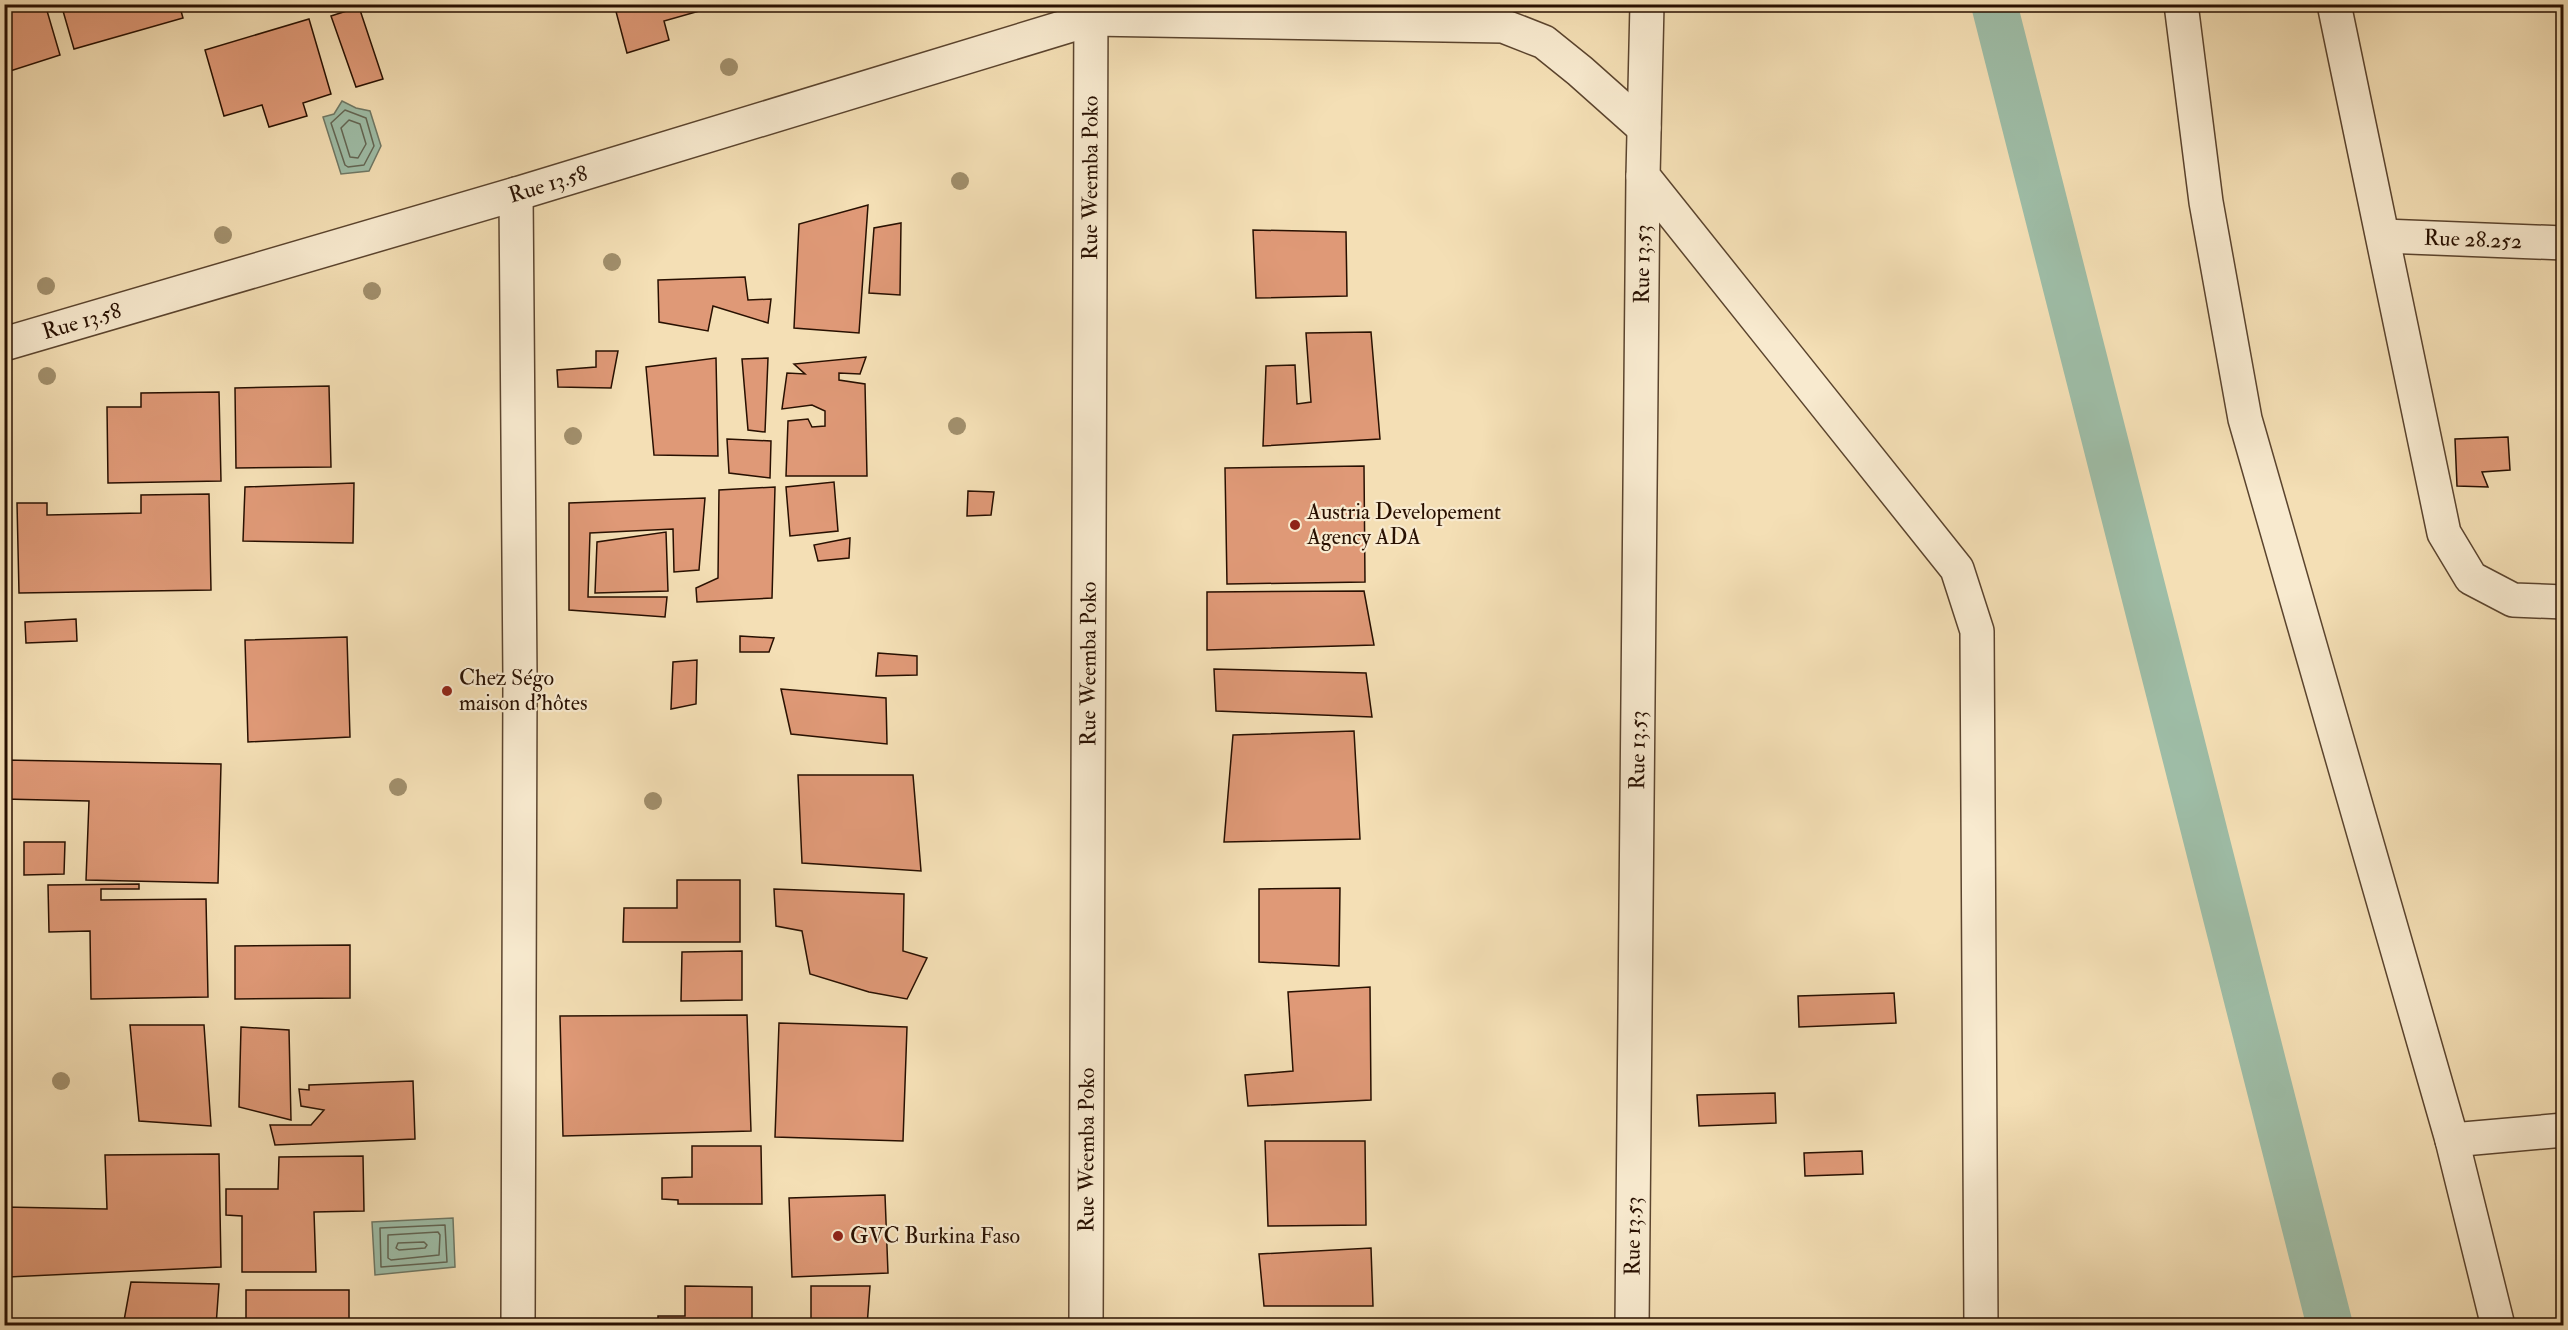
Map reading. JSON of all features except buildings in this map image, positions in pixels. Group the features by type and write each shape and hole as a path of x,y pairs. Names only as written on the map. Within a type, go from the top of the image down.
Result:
{"street":[{"name":"Rue 13.53","path":"1632,1326 1643,176 1647,4"},
{"path":"2181,4 2206,202 2245,419 2452,1140 2498,1326"},
{"path":"2334,4 2444,532 2471,578 2513,600 2564,602"},
{"path":"1091,12 1503,26 1544,42 1581,71 1644,128"},
{"name":"Rue 13.58","path":"4,344 516,194 1091,12"},
{"name":"Rue Weemba Poko","path":"1086,1326 1091,12"},
{"path":"1643,176 1957,569 1977,631 1981,1326"},
{"path":"516,194 520,667 518,1326"},
{"name":"Rue 28.252","path":"2383,236 2564,243"},
{"path":"2452,1140 2564,1130"}],"water":[{"path":"342,101 356,108 370,111 381,146 369,171 341,174 323,117 334,114"},
{"path":"453,1218 455,1267 375,1275 372,1222"}],"waterway":[{"path":"1994,4 2330,1326"}],"place":[{"name":"Austria Developement Agency ADA","path":"1295,525"},
{"name":"Chez Ségo maison d'hôtes","path":"447,691"},
{"name":"GVC Burkina Faso","path":"838,1236"}]}
